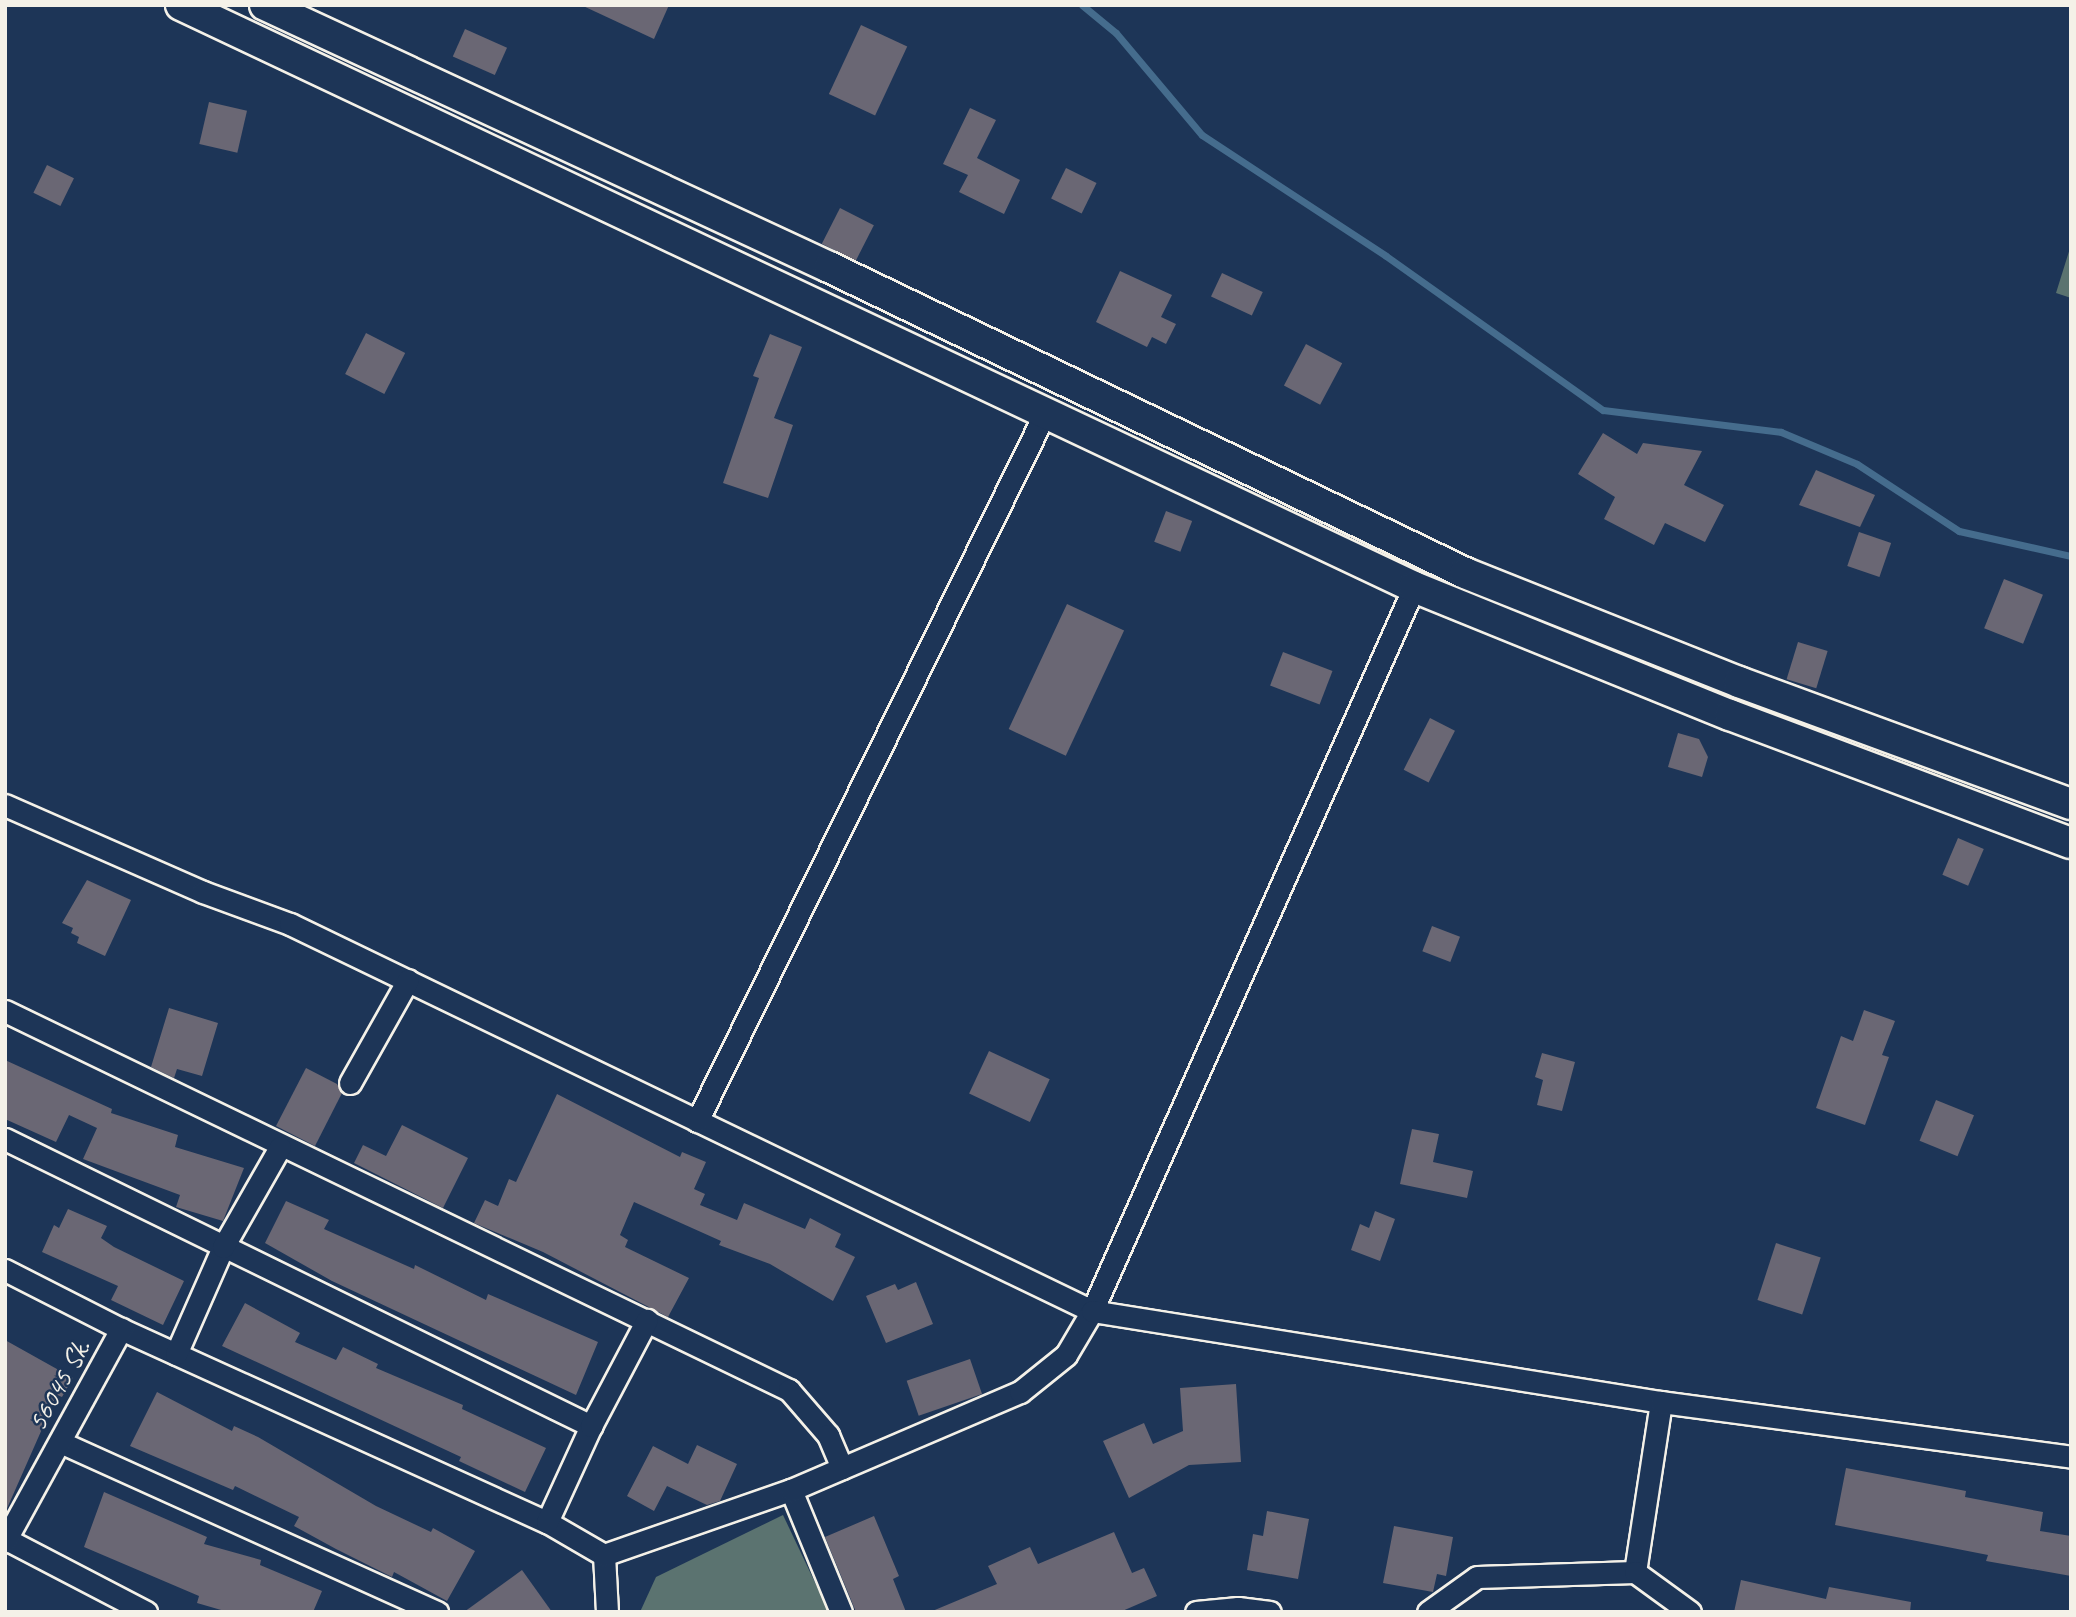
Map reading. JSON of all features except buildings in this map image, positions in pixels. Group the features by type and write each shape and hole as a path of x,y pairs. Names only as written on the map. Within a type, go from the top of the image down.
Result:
{"main road":[{"path":"181,5 1414,587 1730,715 2071,843"},
{"path":"265,5 841,273 1465,573 1739,682 2071,804"}],"street":[{"path":"697,1121 1045,413"},
{"path":"5,1270 121,1329 547,1522 604,1555 791,1490 1020,1392 1066,1355 1092,1311 1414,587"},
{"path":"5,806 203,892 290,924 1092,1311 1661,1402 2071,1457"},
{"path":"350,1083 408,980"},
{"path":"5,1011 280,1147 648,1320 789,1390 828,1435 842,1468"},
{"path":"5,1139 590,1426"},
{"path":"176,1354 223,1247 280,1147"},
{"path":"547,1522 590,1426 648,1320"},
{"name":"56045 Sk.","path":"6,1540 121,1329"},
{"path":"1635,1572 1661,1402"},
{"path":"60,1442 437,1612"},
{"path":"791,1490 841,1612"},
{"path":"6,1540 146,1612"},
{"path":"604,1555 607,1612"},
{"path":"1428,1612 1476,1577 1635,1572 1690,1612"},
{"path":"1196,1612 1238,1608 1270,1612"}],"green space":[{"path":"2071,245 2071,298 2056,293"},
{"path":"783,1515 829,1612 640,1612 656,1577"}],"waterway":[{"path":"1082,5 1116,33 1202,135 1386,256 1603,410 1781,432 1857,464 1959,531 2071,556"}]}
